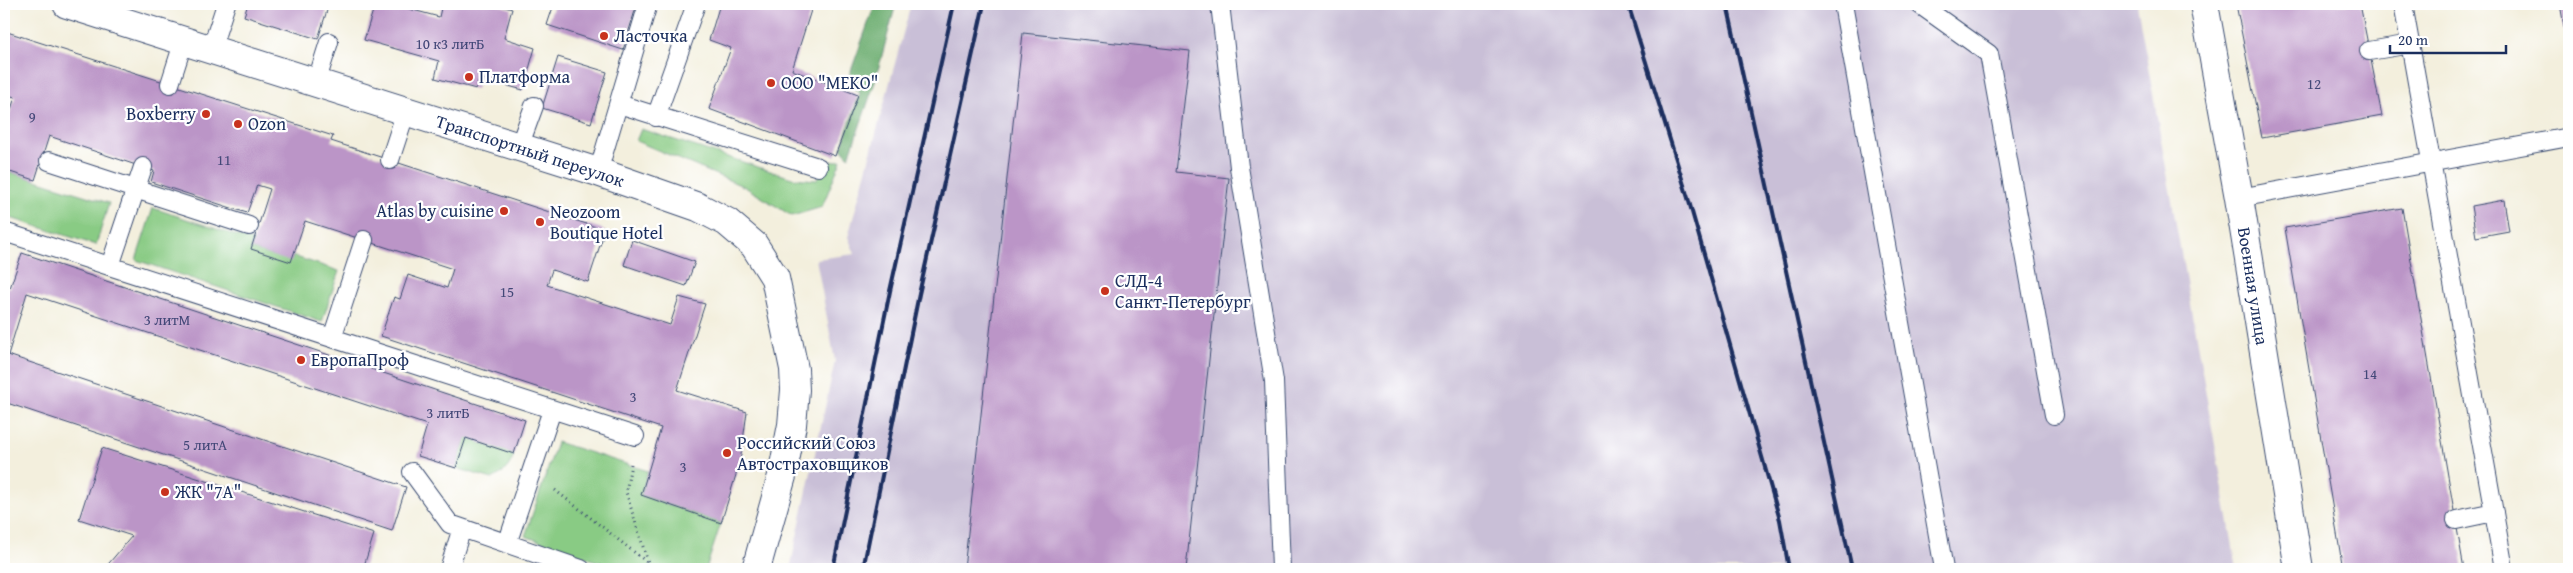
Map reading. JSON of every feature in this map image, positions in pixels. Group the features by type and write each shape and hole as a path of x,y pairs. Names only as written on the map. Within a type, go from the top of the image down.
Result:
{"street":[{"name":"Транспортный переулок","path":"67,4 598,172 698,207 727,222 754,245 775,278 791,347 795,390 792,425 782,476 756,569"},
{"name":"Военная улица","path":"2204,4 2239,198 2299,569"}],"lane":[{"path":"211,50 226,4"},
{"path":"598,172 648,4"},
{"path":"656,117 696,4"},
{"path":"1220,4 1239,167 1274,381 1281,569"},
{"path":"1844,4 1944,569"},
{"path":"1919,4 1989,54 2054,415"},
{"path":"2403,4 2504,569"},
{"path":"170,84 184,40"},
{"path":"316,83 329,42"},
{"path":"2369,52 2410,44"},
{"path":"619,104 818,167"},
{"path":"519,147 534,106"},
{"path":"390,160 406,111"},
{"path":"2239,198 2569,137"},
{"path":"49,161 249,226"},
{"path":"110,266 143,167"},
{"path":"4,232 635,436"},
{"path":"332,338 364,240"},
{"path":"507,544 552,410"},
{"path":"412,472 450,524 581,569"},
{"path":"2456,520 2494,512"},
{"path":"449,569 462,528"}],"path":[{"path":"4,108 8,95"},
{"path":"635,436 626,492 650,569"},
{"path":"531,472 648,563"}],"shaded area":[{"path":"911,4 2137,4 2237,569 790,569 835,361 816,259 855,254 848,237"}],"green space":[{"path":"875,4 896,4 874,85 849,157 841,148 860,93 847,82"},
{"path":"641,129 792,178 817,180 826,163 841,160 822,207 792,216 745,187 636,141"},
{"path":"4,170 109,203 96,245 4,216"},
{"path":"153,208 253,241 251,249 291,261 293,256 339,271 322,322 136,260"},
{"path":"466,438 514,454 511,463 503,472 492,479 456,468"},
{"path":"557,442 648,471 641,495 721,523 706,569 619,569 525,536"}],"building":[{"path":"248,4 329,4 318,39 244,16"},
{"path":"375,4 391,4 439,17 442,4 495,4 512,9 504,38 535,48 523,90 479,78 476,89 435,78 439,61 364,40"},
{"name":"Ласточка","path":"554,4 637,4 623,50 547,25"},
{"name":"OOO \"MEKO\"","path":"720,4 813,4 792,70 858,95 835,156 709,109 731,48 709,40"},
{"path":"2236,4 2360,4 2382,116 2262,138"},
{"path":"2560,4 2569,4 2569,49 2568,49"},
{"path":"4,31 333,136 331,141 605,230 588,282 552,270 547,285 670,325 679,297 705,304 677,390 747,412 740,462 721,523 641,495 661,428 381,336 394,297 400,299 408,275 447,288 453,269 305,221 291,262 251,249 270,189 257,185 247,213 151,182 154,171 49,136 35,180 4,170 4,131 15,97 4,94"},
{"name":"СЛД-4 Санкт-Петербург","path":"1023,33 1190,51 1176,172 1229,178 1186,569 964,569"},
{"path":"558,57 607,72 591,123 542,108"},
{"path":"2504,200 2509,231 2476,237 2471,206"},
{"path":"2402,208 2464,569 2343,569 2285,228"},
{"path":"632,240 695,262 686,286 624,265"},
{"path":"22,253 525,420 514,454 466,438 456,468 418,456 427,425 27,293 8,355 406,487 392,531 4,402 4,286 10,288"},
{"name":"ЖК \"7А\"","path":"102,448 374,534 363,569 104,569 132,536 79,519"}],"railway":[{"path":"833,569 890,291 954,4"},
{"path":"863,569 919,294 984,4"},
{"path":"1628,4 1688,198 1780,520 1789,569"},
{"path":"1727,4 1852,569"}],"place":[{"name":"Ласточка","path":"604,36"},
{"name":"Платформа","path":"469,77"},
{"name":"OOO \"MEKO\"","path":"771,83"},
{"name":"Boxberry","path":"206,114"},
{"name":"Ozon","path":"238,124"},
{"name":"Atlas by cuisine","path":"504,211"},
{"name":"Neozoom Boutique Hotel","path":"540,222"},
{"name":"СЛД-4 Санкт-Петербург","path":"1105,291"},
{"name":"ЕвропаПроф","path":"301,360"},
{"name":"Российский Союз Автостраховщиков","path":"727,453"},
{"name":"ЖК \"7А\"","path":"165,492"}]}
